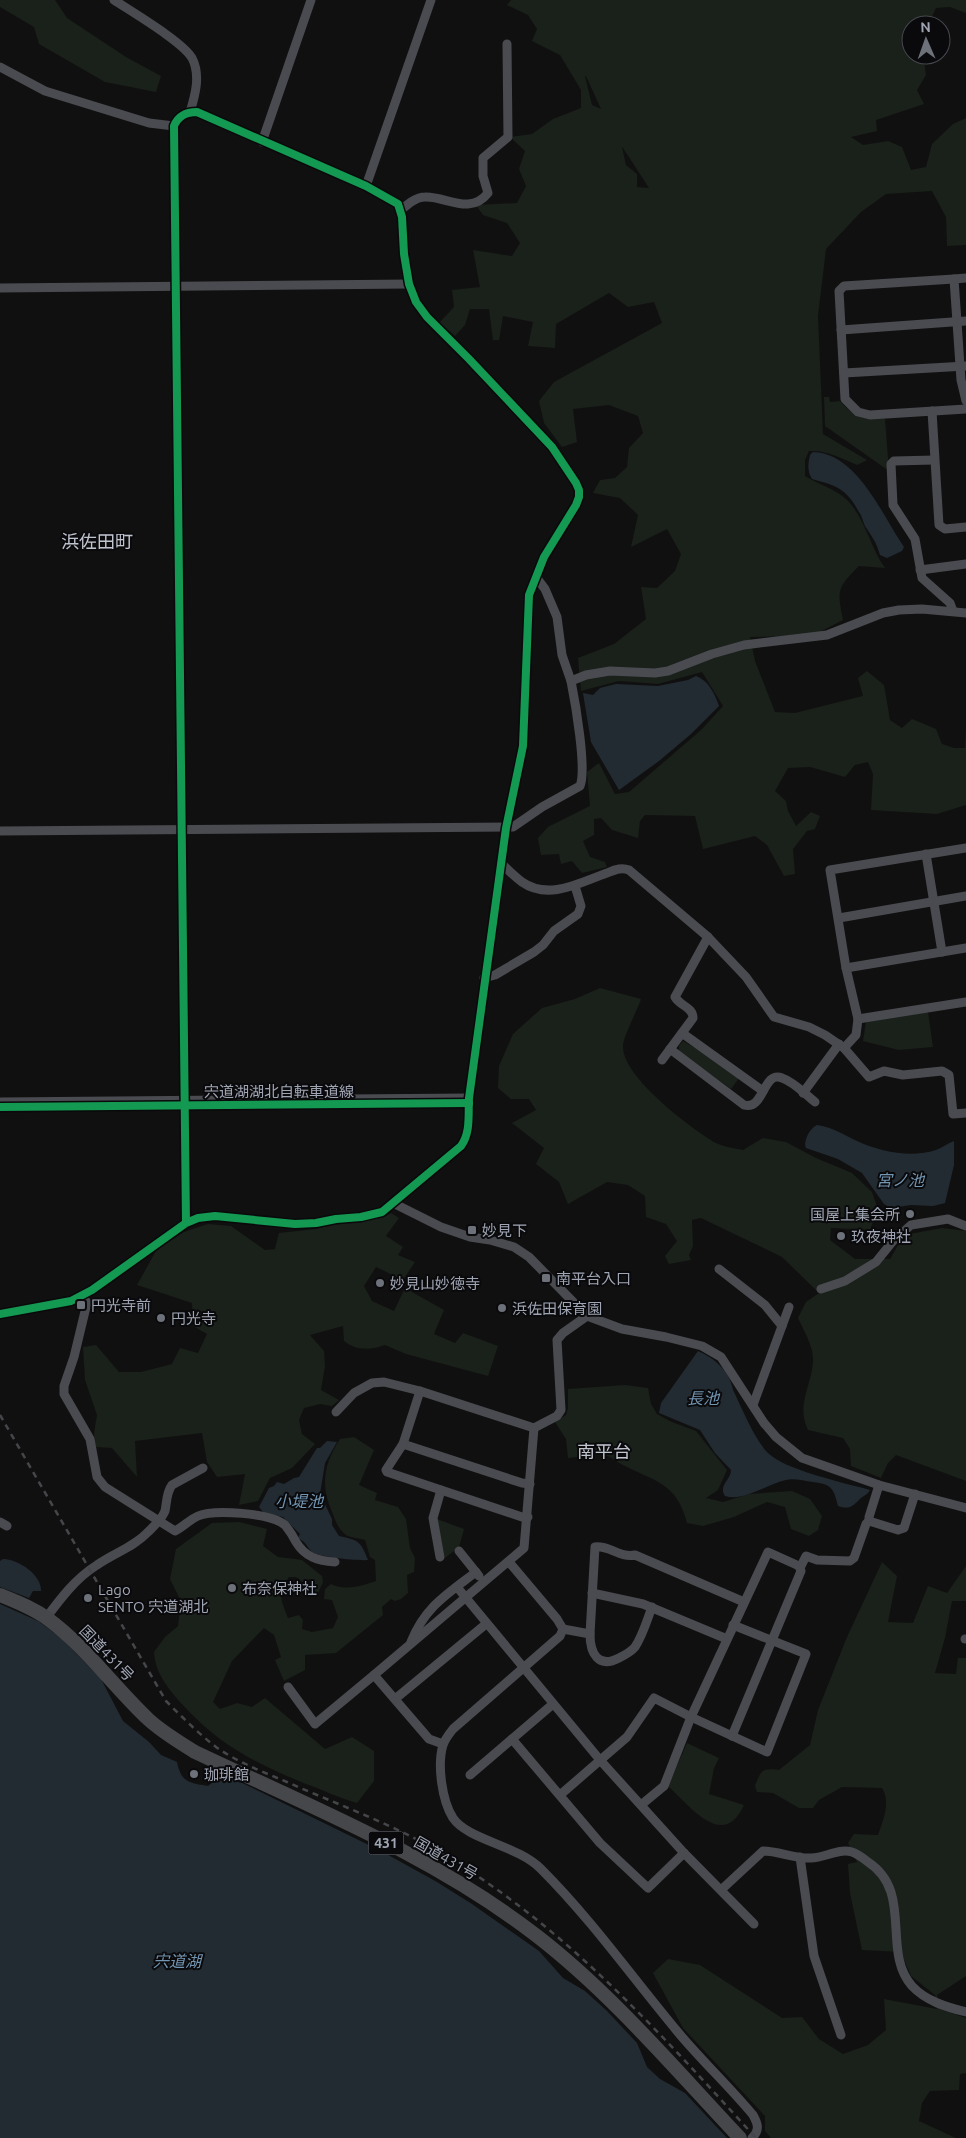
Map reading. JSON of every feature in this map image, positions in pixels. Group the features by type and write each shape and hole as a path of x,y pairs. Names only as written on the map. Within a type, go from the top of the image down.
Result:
{"highway":[{"name":"国道431号","path":"0,1595 24,1605 65,1632 148,1719 168,1736 195,1752 417,1858 470,1889 537,1936 610,2001 740,2138"}],"street":[{"path":"114,0 172,39 192,57 196,83 190,112"},
{"path":"262,142 311,0"},
{"path":"366,186 431,0"},
{"path":"401,210 414,200 425,197 456,204 470,203 484,198 488,193 483,176 483,158 508,138 507,44"},
{"path":"0,67 45,90 149,123 174,126"},
{"path":"0,1314 71,1301 186,1223 198,1218 215,1216 295,1224 362,1217 382,1212 462,1146 467,1138 469,1098 484,978 506,828 523,746 529,595 544,558 579,497 576,483 552,447 427,317 416,302 409,284 404,254 401,210 398,204 366,186 197,112 183,114 176,120 174,126 186,1223"},
{"path":"966,278 844,286 839,291 845,399 858,412 870,415 966,408"},
{"path":"954,279 961,321 962,389 966,401"},
{"path":"0,288 176,288 409,284"},
{"path":"841,330 961,321"},
{"path":"844,373 963,366"},
{"path":"932,411 939,525 945,528 966,527"},
{"path":"934,460 894,461 891,464 893,504 915,539 922,578 950,603 953,611"},
{"path":"920,570 966,564"},
{"path":"0,831 513,827 580,786 582,780 576,713 571,681 562,655 557,617 536,577"},
{"path":"571,681 586,675 610,671 655,673 668,671 712,654 744,645 827,636 883,613 899,610 922,609 966,613"},
{"path":"803,1093 842,1046 856,1035 858,1020 846,968 830,870 966,848"},
{"path":"926,854 942,952"},
{"path":"502,864 524,884 560,890 618,869 629,870 708,937 746,977 774,1017 825,1034 842,1046 869,1077 884,1071 903,1075 942,1071 949,1075 953,1114 966,1113"},
{"path":"484,978 495,975 534,952 543,945 554,930 578,914 581,906 575,886"},
{"path":"839,918 966,896"},
{"path":"662,1060 694,1016 691,1010 677,1001 675,997 708,937"},
{"path":"846,968 966,948"},
{"path":"858,1020 966,1002"},
{"path":"682,1033 763,1091"},
{"path":"670,1049 744,1105 756,1103 772,1079 779,1077 815,1102"},
{"path":"0,1102 469,1098"},
{"path":"393,1204 441,1227 470,1237 490,1240 514,1247 528,1257 587,1316 607,1325 666,1337 708,1349 726,1362 764,1424 776,1438 802,1458 879,1485 966,1508"},
{"path":"821,1290 845,1281 876,1262 892,1240 911,1225 948,1219 966,1226"},
{"path":"719,1269 764,1305 782,1326"},
{"path":"82,1295 87,1303 74,1357 64,1386 64,1394 90,1440 97,1476 105,1487 175,1531 201,1515 239,1514 258,1516 285,1525 304,1553 321,1561 335,1562"},
{"path":"754,1405 789,1307"},
{"path":"336,1412 354,1393 379,1382 392,1382 534,1428 557,1416 562,1410 559,1336 587,1316"},
{"path":"420,1391 403,1444 386,1472 528,1517"},
{"path":"288,1687 315,1724 524,1548 534,1428"},
{"path":"403,1444 530,1484"},
{"path":"46,1618 84,1575 97,1564 137,1542 158,1522 164,1512 168,1490 172,1485 203,1468"},
{"path":"870,1521 869,1517 879,1485"},
{"path":"440,1557 433,1518 441,1490"},
{"path":"870,1521 898,1530 904,1528 915,1494"},
{"path":"732,1736 806,1556 816,1560 850,1561 854,1558 866,1524 870,1521"},
{"path":"652,1607 635,1647 628,1653 612,1662 603,1662 594,1654 590,1647 590,1634 594,1548 600,1546 626,1557 635,1555 744,1602"},
{"path":"459,1551 484,1582"},
{"path":"641,1805 664,1786 690,1717 768,1552 800,1568"},
{"path":"509,1562 557,1619 563,1629 590,1634"},
{"path":"410,1644 416,1628 429,1609 476,1572"},
{"path":"457,1587 600,1760 684,1853 754,1924"},
{"path":"592,1593 608,1595 652,1607 727,1639"},
{"path":"395,1699 486,1624"},
{"path":"560,1795 627,1737 654,1698 766,1752 806,1654 733,1625"},
{"path":"563,1629 560,1636 530,1660 525,1669 453,1729 443,1744 441,1756 442,1784 447,1806 454,1820 467,1831 527,1857 541,1869 601,1937 677,2031 753,2115 758,2123 758,2129 752,2138"},
{"path":"374,1675 429,1739 443,1744"},
{"path":"470,1775 553,1704"},
{"path":"512,1739 600,1843 648,1888 684,1853"},
{"path":"721,1890 762,1851 812,1858 844,1851 856,1854 875,1866 884,1876 893,1895 899,1957 911,1984 923,1995 943,2006 966,2012"},
{"path":"800,1857 814,1956 841,2035"}],"shaded area":[{"path":"0,0 55,0 67,18 126,57 161,76 156,92 105,82 39,44 34,27 0,7"},
{"path":"511,0 966,0 966,13 950,7 936,8 933,15 901,15 901,65 924,65 926,75 917,90 924,104 876,120 877,131 851,137 863,145 888,141 902,147 911,170 926,167 932,144 953,124 966,118 966,245 947,246 946,217 932,191 886,194 861,212 826,249 818,316 823,434 867,460 857,465 827,453 809,451 805,460 805,476 836,492 853,506 885,568 859,566 846,580 840,590 843,620 812,636 750,637 755,661 775,712 795,713 863,696 858,678 867,671 884,685 890,720 902,728 912,719 936,729 942,744 954,748 965,748 966,728 966,805 937,814 871,810 873,774 868,762 855,765 845,777 810,767 788,768 775,791 786,801 788,811 796,826 811,812 820,816 815,829 807,831 793,849 795,874 784,876 767,845 755,836 703,849 695,816 645,815 640,821 638,838 612,830 601,818 594,819 594,835 583,841 590,857 605,862 607,867 582,873 572,861 561,864 559,854 541,855 538,838 548,827 590,806 587,772 599,763 615,794 629,792 701,730 723,706 702,672 658,684 619,681 581,691 578,658 614,644 646,619 641,587 657,588 675,571 681,554 667,529 631,547 638,515 620,498 593,493 600,480 615,478 627,467 629,448 643,433 638,416 609,405 573,409 577,442 562,447 544,423 539,401 554,382 662,323 654,302 628,307 609,293 556,324 555,348 528,346 533,322 503,316 499,340 493,340 489,309 470,309 465,325 455,336 439,323 454,307 452,290 480,287 473,250 512,256 520,243 507,223 483,215 476,205 517,203 526,186 519,169 525,151 510,137 532,134 553,119 581,108 581,90 560,55 532,41 537,29 528,15 507,5","holes":["586,76 601,109 592,105","623,148 649,188 637,187 637,174 626,165"]},
{"path":"824,397 829,397 830,402 840,401 850,411 860,416 885,419 889,471 825,426"},
{"path":"600,988 641,999 624,1042 626,1058 646,1087 691,1126 716,1143 743,1150 763,1138 786,1142 816,1158 852,1173 872,1192 878,1209 870,1230 831,1228 830,1240 855,1259 890,1259 904,1235 942,1228 966,1231 966,1481 896,1455 888,1463 881,1478 851,1466 850,1449 843,1438 808,1430 803,1412 812,1371 813,1356 808,1339 798,1318 806,1302 819,1293 782,1257 701,1218 692,1220 693,1246 689,1255 691,1260 669,1264 665,1256 677,1241 666,1224 646,1217 645,1196 628,1185 607,1182 568,1204 559,1182 536,1164 544,1148 512,1123 536,1110 529,1099 511,1099 498,1088 499,1066 513,1034 542,1008 575,999"},
{"path":"928,1012 933,1047 899,1050 863,1041 866,1022"},
{"path":"683,1041 706,1054 739,1078 731,1089 679,1051 679,1046"},
{"path":"391,1213 399,1218 386,1236 403,1247 398,1255 415,1262 403,1280 376,1267 364,1286 372,1301 394,1311 405,1288 444,1310 434,1334 455,1343 463,1333 498,1346 488,1376 406,1354 385,1345 369,1349 354,1347 344,1341 343,1326 310,1335 324,1351 325,1366 321,1390 339,1400 332,1406 320,1404 304,1408 299,1420 302,1434 315,1444 292,1468 270,1478 258,1501 239,1505 245,1474 217,1477 207,1462 202,1433 135,1441 137,1477 112,1448 95,1447 94,1433 97,1415 85,1380 83,1347 96,1345 119,1372 141,1372 172,1364 180,1348 198,1353 207,1334 193,1326 192,1303 137,1285 157,1249 184,1232 208,1224 231,1226 265,1250 275,1249 279,1233 316,1229 337,1222 382,1218"},
{"path":"625,1385 648,1388 651,1404 657,1414 696,1431 727,1470 718,1490 706,1498 723,1502 749,1494 792,1491 810,1499 822,1516 818,1530 809,1536 791,1529 785,1507 767,1502 734,1517 703,1526 687,1523 683,1509 677,1499 662,1484 653,1479 619,1463 611,1457 603,1455 568,1458 566,1439 555,1422 566,1415 568,1389"},
{"path":"354,1437 374,1450 359,1485 377,1493 375,1500 398,1507 406,1519 410,1548 415,1558 414,1572 407,1575 408,1593 401,1599 395,1601 391,1599 382,1607 383,1615 336,1653 305,1655 305,1670 284,1681 275,1660 281,1657 274,1635 264,1628 232,1661 213,1702 220,1709 237,1703 252,1707 265,1698 325,1749 352,1737 374,1751 374,1781 357,1803 269,1768 223,1741 194,1717 171,1691 159,1673 154,1652 165,1637 178,1626 181,1601 170,1579 176,1549 212,1523 239,1522 267,1529 263,1546 278,1557 302,1560 322,1576 323,1582 318,1593 314,1591 312,1579 309,1579 305,1584 296,1577 289,1577 283,1588 282,1602 288,1618 299,1615 303,1620 302,1629 312,1632 333,1628 338,1617 332,1600 324,1599 325,1589 331,1584 347,1587 376,1581 375,1560 370,1557 365,1540 348,1536 341,1530 334,1518 326,1492 326,1474 330,1457 340,1439"},
{"path":"437,1519 464,1529 459,1547 445,1558"},
{"path":"882,1562 897,1576 888,1622 913,1623 928,1586 947,1593 966,1566 966,1601 952,1601 945,1638 935,1673 956,1674 958,1658 966,1658 966,1976 937,1995 940,2009 966,2018 966,2073 960,2074 959,2090 930,2091 922,2103 919,2121 956,2138 771,2138 765,2131 765,2116 683,2028 653,1973 668,1959 700,1965 782,2018 802,2017 819,2039 843,2054 868,2045 886,2030 884,1999 937,2009 935,1995 911,1976 901,1952 862,1950 850,1893 848,1864 857,1862 848,1843 854,1834 878,1835 886,1805 885,1793 882,1788 842,1787 819,1800 813,1808 799,1808 773,1793 757,1792 755,1786 763,1771 769,1769 779,1770 810,1745 818,1710 847,1637"},
{"path":"687,1743 719,1758 714,1768 709,1794 744,1805 736,1818 726,1824 717,1824 706,1820 668,1786"}],"water":[{"path":"813,452 829,455 843,463 855,474 867,488 904,547 902,551 887,558 880,555 850,498 834,486 812,479 808,464 810,455"},
{"path":"696,676 710,688 719,706 691,734 659,761 619,790 591,742 583,693 593,695 600,688 616,684 658,686 688,680"},
{"name":"宮ノ池","path":"817,1125 833,1129 866,1145 896,1153 916,1154 926,1152 938,1149 954,1141 954,1165 945,1203 933,1206 911,1205 891,1208 884,1204 862,1173 838,1159 806,1148 805,1142 808,1135"},
{"name":"長池","path":"698,1351 721,1366 729,1377 733,1390 757,1438 766,1451 774,1458 800,1470 870,1490 868,1493 846,1508 838,1506 833,1491 828,1486 792,1479 779,1482 748,1495 740,1497 725,1496 723,1489 731,1470 715,1453 700,1430 659,1413 661,1403"},
{"name":"小堤池","path":"327,1441 337,1442 325,1463 320,1494 332,1519 332,1525 339,1536 358,1543 368,1560 316,1554 298,1538 300,1534 283,1517 263,1512 259,1507 269,1488 277,1482 284,1484 299,1477 317,1448 320,1448"},
{"path":"3,1559 15,1562 28,1569 38,1579 41,1591 33,1591 29,1598 0,1587 0,1561"},
{"name":"宍道湖","path":"0,1604 38,1621 61,1638 101,1679 123,1721 149,1742 161,1755 177,1762 181,1774 187,1780 208,1786 224,1774 381,1851 437,1882 539,1951 563,1978 585,1991 637,2043 647,2067 660,2079 685,2093 727,2138 0,2138"}],"railway":[{"path":"0,1415 166,1701 184,1719 216,1747 233,1757 404,1833 441,1853 486,1882 529,1914 609,1983 756,2138"}],"cycle path":[{"path":"0,1314 71,1301 92,1290 186,1223 198,1218 215,1216 295,1224 361,1217 382,1212 461,1146 468,1129 469,1098 506,828 523,746 529,595 544,557 579,497 576,483 552,447 427,317 416,302 409,284 404,254 402,217 398,204 366,186 197,112 183,115 174,126 186,1223"},
{"name":"宍道湖湖北自転車道線","path":"0,1107 469,1103"}],"place":[{"name":"国屋上集会所","path":"910,1214"},
{"name":"妙見下","path":"472,1230"},
{"name":"玖夜神社","path":"841,1236"},
{"name":"南平台入口","path":"546,1278"},
{"name":"妙見山妙徳寺","path":"380,1283"},
{"name":"円光寺前","path":"81,1305"},
{"name":"浜佐田保育園","path":"502,1308"},
{"name":"円光寺","path":"161,1318"},
{"name":"布奈保神社","path":"232,1588"},
{"name":"Lago SENTO 宍道湖北","path":"88,1598"},
{"name":"珈琲館","path":"194,1774"}],"district":[{"name":"浜佐田町","path":"97,541"},
{"name":"南平台","path":"604,1451"}]}
